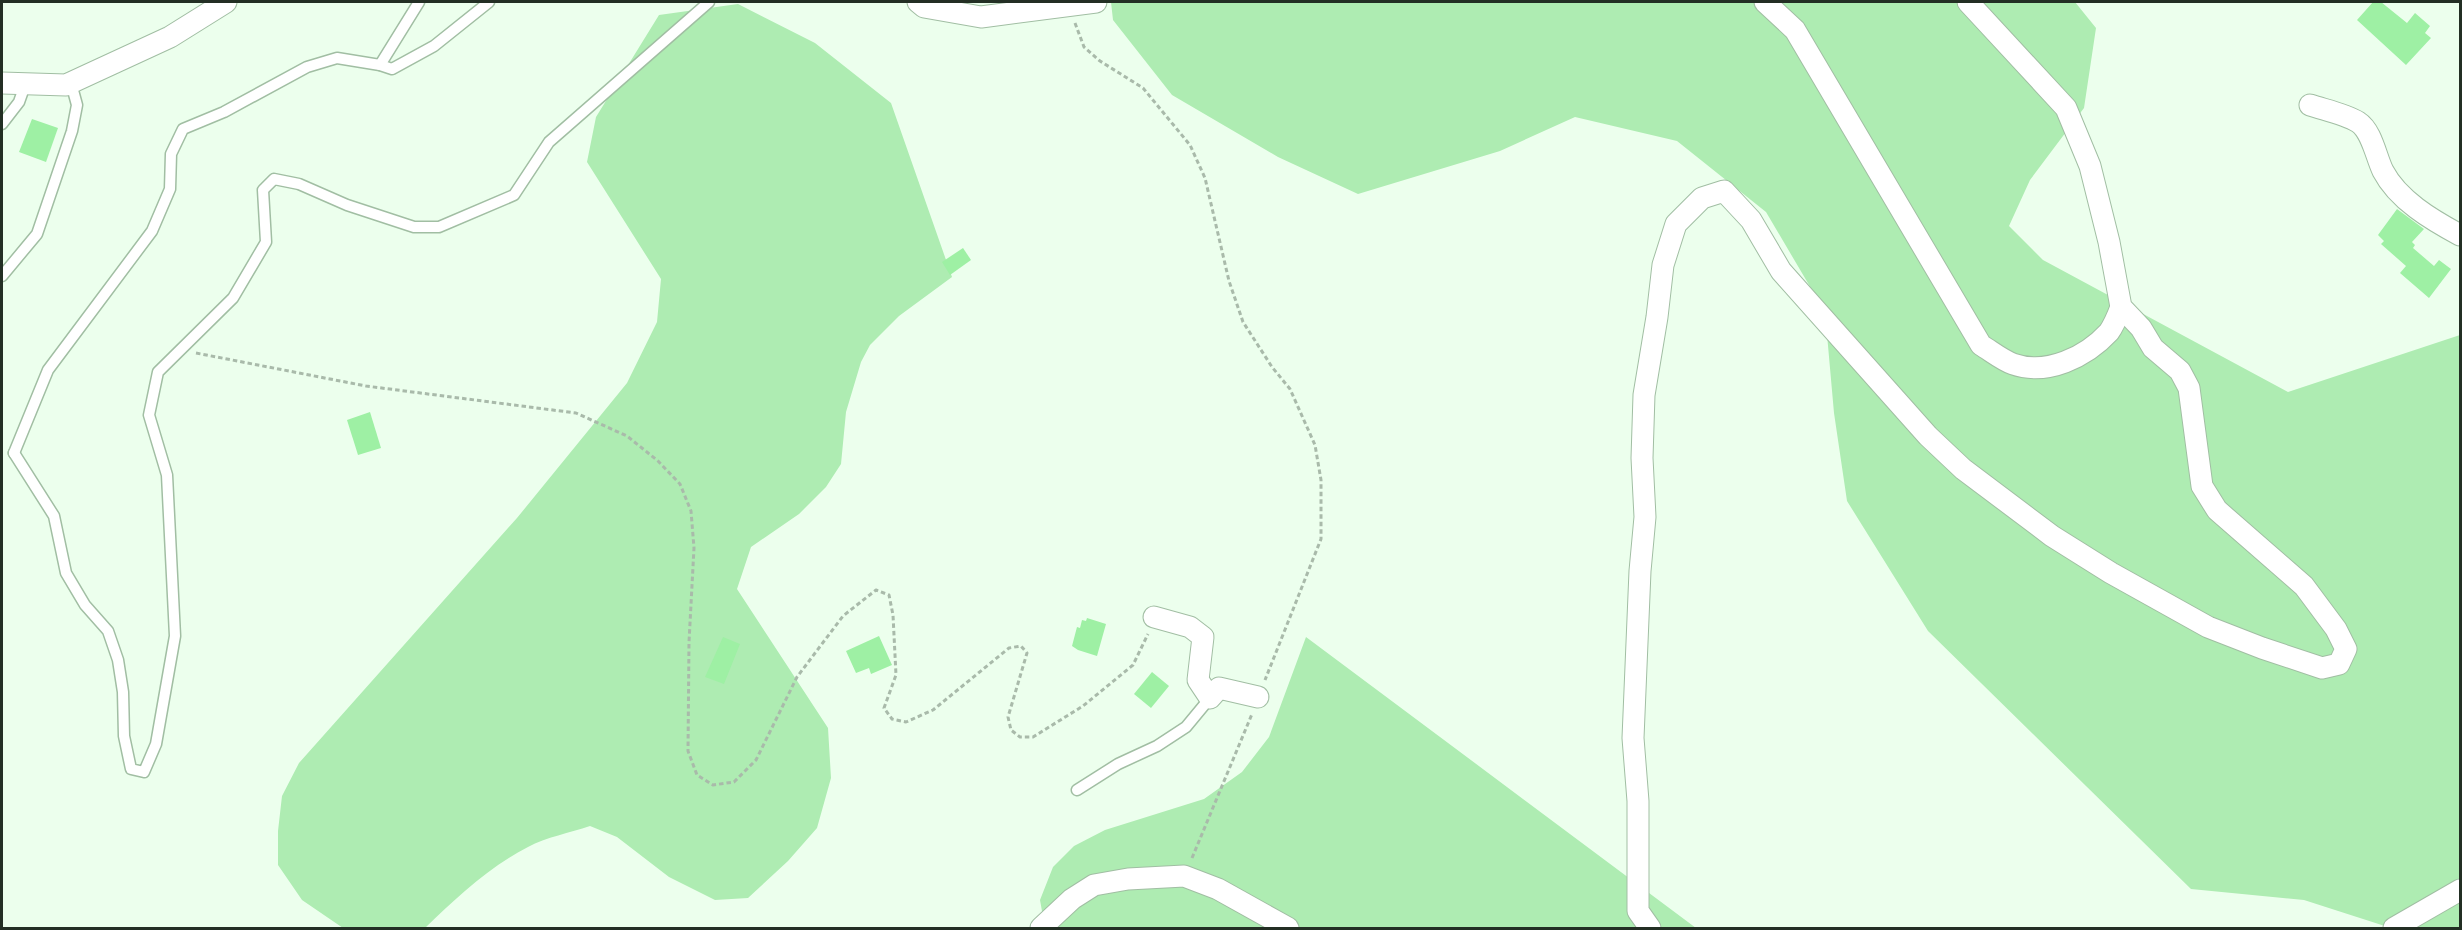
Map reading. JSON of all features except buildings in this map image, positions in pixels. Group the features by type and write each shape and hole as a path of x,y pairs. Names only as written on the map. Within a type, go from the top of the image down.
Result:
{"street":[{"path":"2,83 66,85 170,37 226,2"},
{"path":"918,2 924,7 1043,10 1069,4 1096,2"},
{"path":"1765,2 1795,30 1981,345 2013,364 2058,365 2084,354 2110,331 2121,307"},
{"path":"1650,928 1638,911 1638,801 1633,738 1640,571 1645,517 1644,395 1663,265 1676,224 1702,198 1725,191 1751,220 1782,271 1928,436 1963,469 2052,536 2111,573 2208,627 2262,648 2322,668 2339,664 2346,649 2336,629 2304,586 2217,510 2202,486 2189,388 2180,370 2154,348 2141,328 2121,307 2109,242 2090,166 2066,108 1968,2"},
{"path":"2310,105 2359,122 2384,173 2404,197 2437,223 2460,235"},
{"path":"1154,616 1190,627 1203,637 1198,680 1210,698 1219,688 1258,698"},
{"path":"1041,928 1072,899 1094,885 1128,879 1184,876 1218,889 1288,928"},
{"path":"2394,928 2460,890"}],"lane":[{"path":"380,65 419,2"},
{"path":"14,453 48,370 152,231 170,189 171,154 183,129 224,112 307,67 337,58 392,69 434,46 489,2"},
{"path":"14,453 54,516 66,573 85,605 108,631 118,660 123,692 124,736 131,769 144,772 156,744 175,636 167,475 149,415 158,372 233,298 266,242 263,190 274,179 299,184 347,205 414,227 439,227 448,224 514,195 549,142 709,2"},
{"path":"2,276 37,234 72,131 77,105 71,83"},
{"path":"2,124 19,102 25,85"},
{"path":"2,455 14,453"},
{"path":"1077,790 1118,764 1157,746 1186,727 1210,698"}],"path":[{"path":"1069,4 1084,47 1100,61 1143,88 1190,145 1205,178 1229,281 1243,322 1272,367 1290,389 1315,445 1322,480 1321,539 1218,801 1184,876"},
{"path":"180,350 366,386 576,413 627,436 658,461 680,484 691,511 694,548 689,642 688,752 697,775 713,786 734,782 756,759 797,677 843,616 876,590 889,595 893,615 896,675 884,708 892,719 906,722 933,710 1009,648 1021,646 1027,653 1008,717 1011,730 1020,736 1034,736 1083,706 1133,665 1143,649 1154,616"}],"green space":[{"path":"1111,2 2075,2 2096,28 2084,108 2030,180 2009,226 2043,260 2288,392 2460,335 2460,928 2391,928 2304,900 2191,889 1928,631 1847,501 1834,413 1825,312 1766,212 1677,141 1575,117 1500,151 1358,194 1278,157 1172,95 1113,20"},
{"path":"738,4 815,43 891,103 952,277 899,316 870,345 861,362 846,412 841,464 826,487 799,514 751,547 737,589 828,728 831,778 817,828 788,861 748,898 715,900 669,877 617,837 590,826 542,840 514,855 474,884 425,928 343,928 302,900 278,865 278,831 282,796 299,763 517,518 627,383 657,322 661,279 587,162 596,117 659,15"},
{"path":"1306,637 1696,928 1045,928 1040,900 1053,867 1074,846 1105,830 1204,799 1242,772 1269,737"}]}
